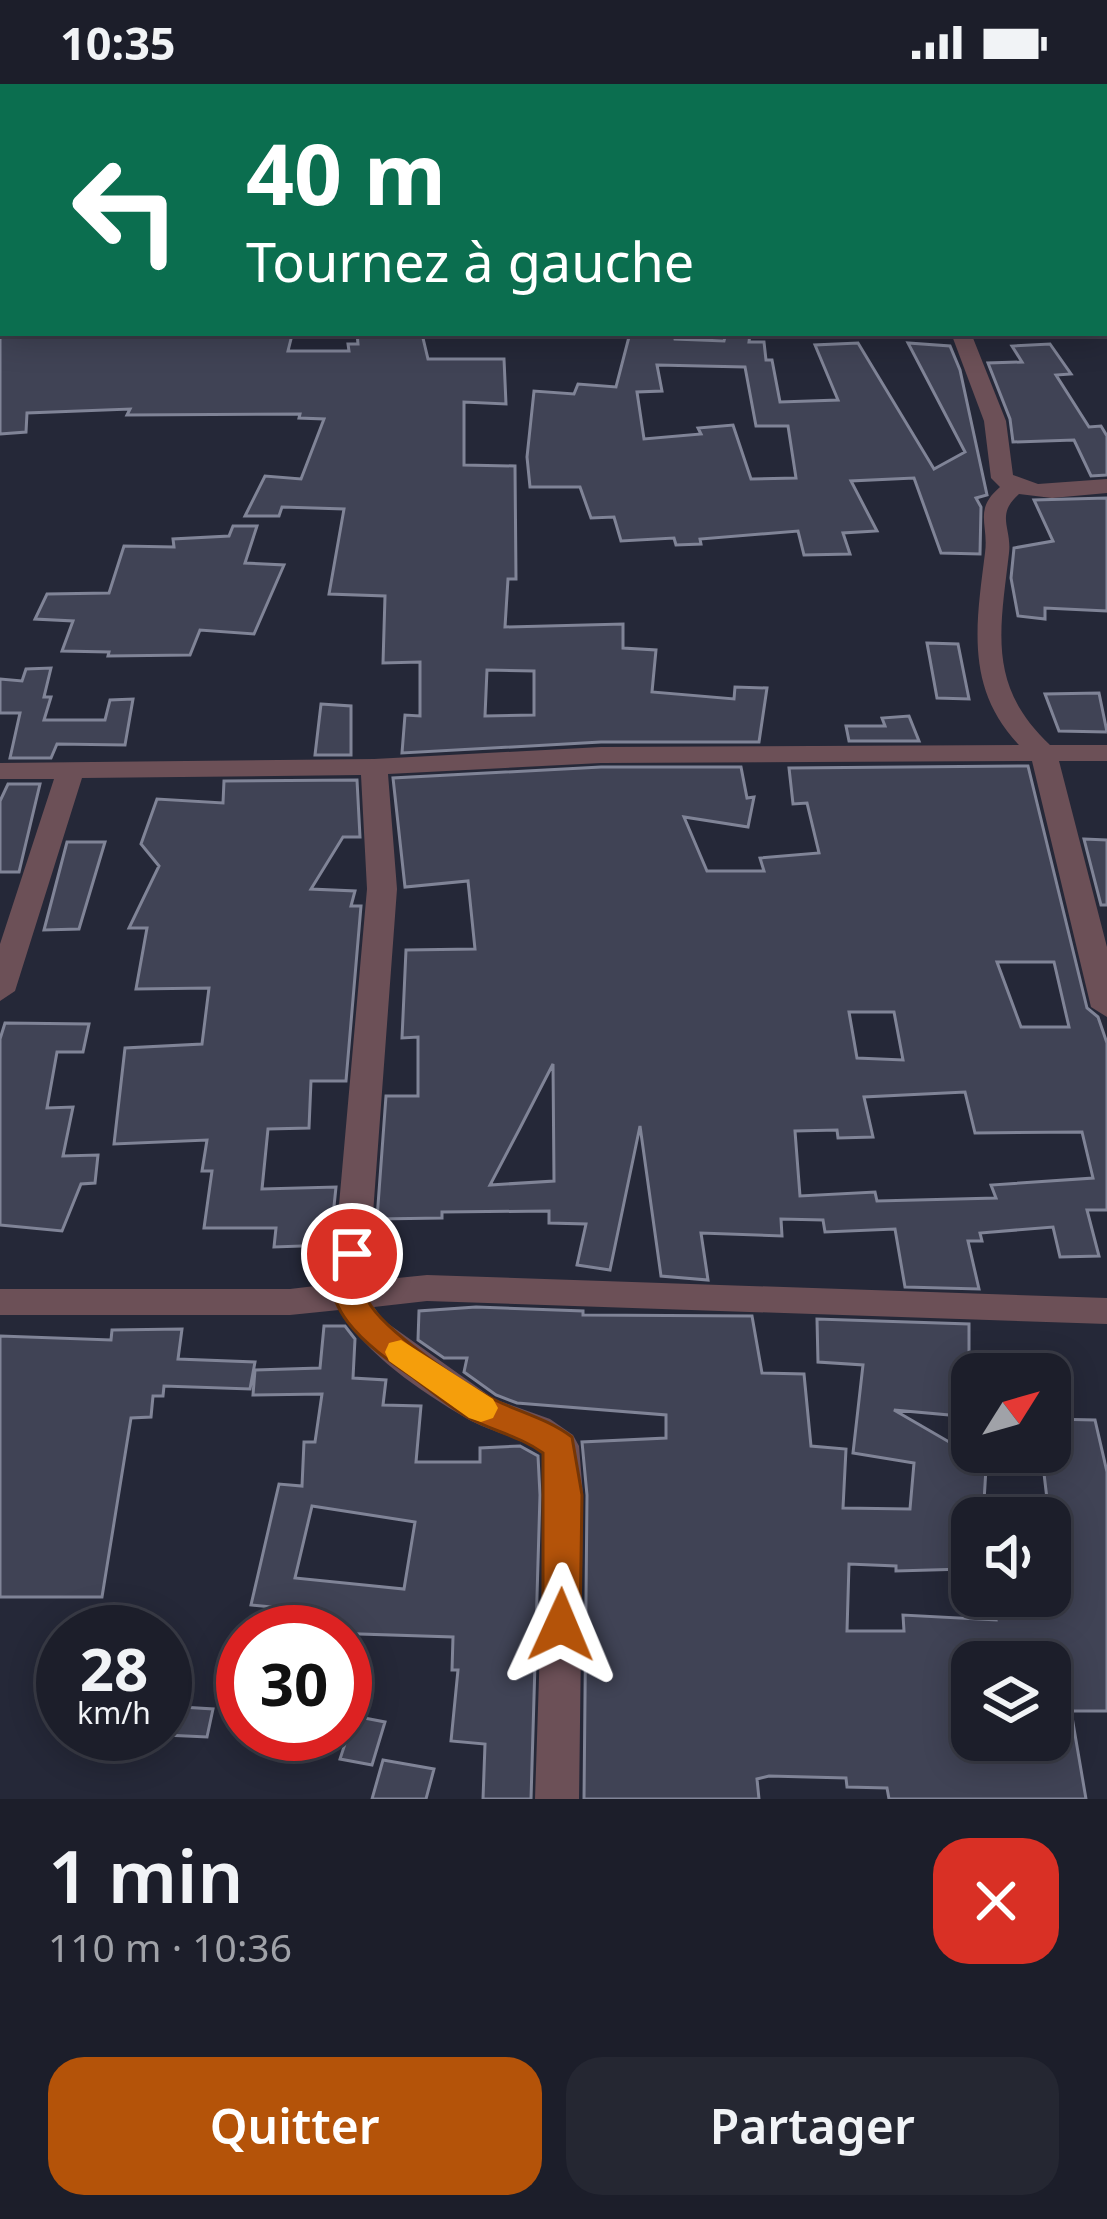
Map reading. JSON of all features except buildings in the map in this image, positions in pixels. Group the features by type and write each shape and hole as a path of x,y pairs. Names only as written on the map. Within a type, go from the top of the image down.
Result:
{"street":[{"path":"962,336 995,421 1002,478 1013,487 1107,486"},
{"path":"1013,487 998,501 991,522 1000,538 1000,555 991,580 986,623 991,641 986,664 1022,736 1044,754 1107,1005"},
{"path":"0,771 374,767 506,756 1107,752"},
{"path":"374,767 382,889 349,1297 370,1330 424,1369 481,1408 537,1430 560,1447 564,1495 557,1799"},
{"path":"0,991 71,769"},
{"path":"0,1302 290,1302 427,1288 938,1301 1107,1311"}],"slow traffic":[{"path":"401,1352 481,1408"}],"route":[{"path":"352,1254 349,1297 370,1330 481,1408 537,1430 560,1447 564,1495 561,1625"}]}
